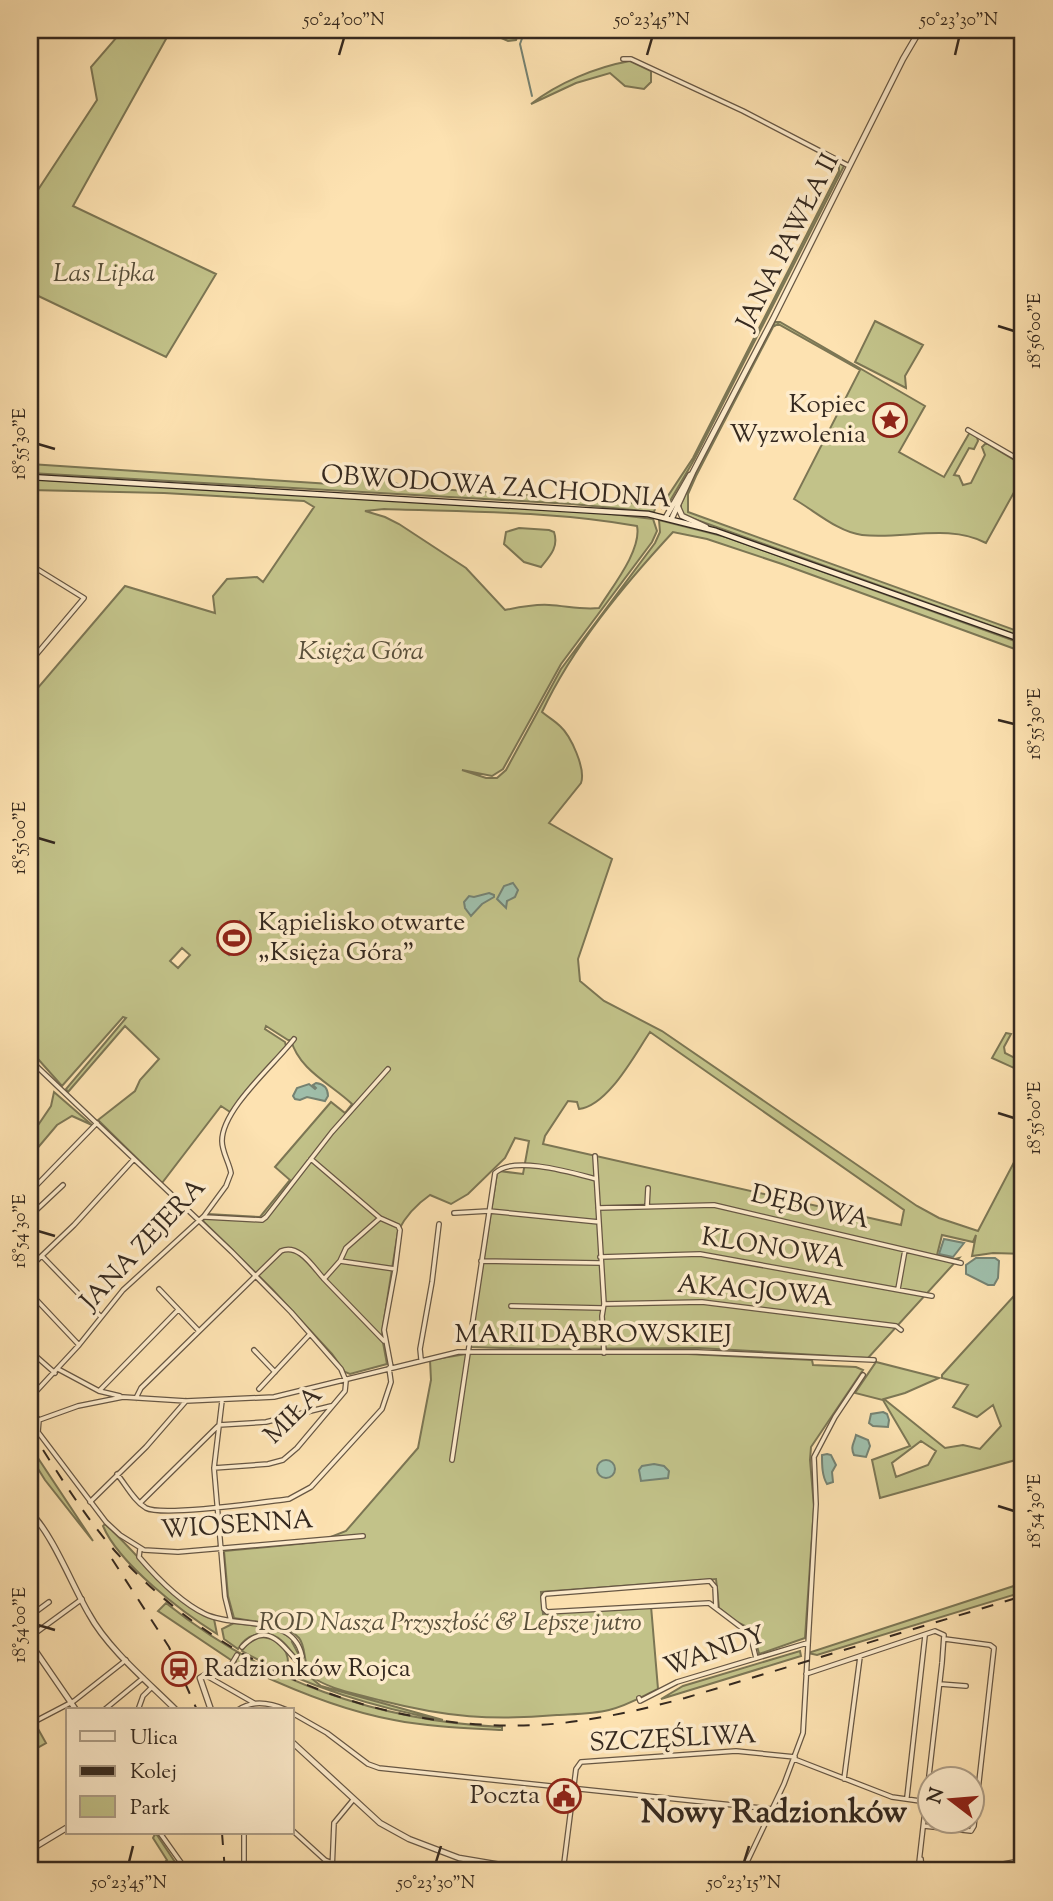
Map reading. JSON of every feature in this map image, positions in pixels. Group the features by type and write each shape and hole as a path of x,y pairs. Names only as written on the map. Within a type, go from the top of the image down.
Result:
{"street":[{"name":"JANA PAWŁA II","path":"669,518 678,506 920,30"},
{"path":"623,59 631,59 706,93 849,166"},
{"path":"968,430 1023,462"},
{"name":"JANA PAWŁA II","path":"669,518 693,472"},
{"name":"OBWODOWA ZACHODNIA","path":"30,477 595,509 669,518 713,530 1023,640"},
{"path":"678,506 682,516 713,530"},
{"path":"30,577 37,569 84,598 30,662"},
{"name":"JANA ZEJERA","path":"30,1398 57,1371 123,1290 204,1216 226,1186 231,1173 222,1145 226,1122 247,1093 295,1039"},
{"path":"30,1059 256,1276 332,1357 345,1379"},
{"path":"204,1216 262,1220 356,1104 388,1069"},
{"path":"30,1192 97,1123"},
{"path":"595,1156 604,1353"},
{"path":"30,1267 111,1187 134,1159"},
{"path":"117,1475 140,1503 157,1511 289,1499 311,1487 382,1409 391,1382 384,1330 400,1230 398,1226 380,1219 311,1159"},
{"path":"452,1460 496,1170 509,1165 526,1165 596,1179"},
{"path":"30,1216 63,1185"},
{"path":"648,1188 648,1207"},
{"name":"DĘBOWA","path":"598,1208 713,1205 961,1263"},
{"path":"454,1213 489,1211 599,1222"},
{"path":"324,1279 340,1261 346,1248 380,1219"},
{"path":"421,1359 419,1349 432,1282 439,1224"},
{"path":"136,1398 141,1388 198,1331 281,1251 290,1248 297,1250 385,1343"},
{"path":"898,1289 905,1250"},
{"name":"KLONOWA","path":"481,1261 600,1260 700,1254 932,1296"},
{"path":"42,1256 101,1317"},
{"path":"340,1261 395,1269"},
{"path":"159,1289 198,1331"},
{"path":"30,1293 79,1345"},
{"name":"AKACJOWA","path":"511,1306 702,1302 896,1326 901,1330"},
{"path":"99,1391 178,1310"},
{"path":"258,1390 310,1334"},
{"path":"254,1350 275,1372"},
{"path":"30,1351 57,1371 99,1391 123,1397"},
{"name":"MARII DĄBROWSKIEJ","path":"39,1420 78,1406 123,1397 222,1401 274,1397 421,1359 468,1351 696,1352 874,1360"},
{"path":"746,1871 747,1862 795,1758 803,1733 816,1504 814,1457 863,1375"},
{"name":"MIŁA","path":"214,1468 268,1464 284,1460 334,1406 345,1391 345,1379"},
{"path":"90,1502 146,1447 186,1401"},
{"path":"222,1401 214,1468 225,1597 231,1621"},
{"path":"140,1503 219,1425 267,1422 334,1406"},
{"path":"30,1412 39,1420"},
{"name":"WIOSENNA","path":"39,1420 38,1432 90,1502 106,1522 141,1549 178,1552 363,1536"},
{"path":"30,1512 99,1628 172,1708"},
{"path":"141,1549 139,1557 156,1576 194,1607 214,1618 287,1633 298,1642 302,1656 296,1660 279,1640 269,1636 252,1638 242,1647"},
{"path":"716,1608 715,1587 710,1581 545,1594 543,1597 544,1609 547,1612 709,1603 750,1634 756,1658"},
{"path":"30,1637 82,1599"},
{"path":"30,1616 49,1602"},
{"path":"806,1674 939,1631 945,1639 931,1764"},
{"path":"907,1797 925,1635"},
{"path":"945,1639 990,1645 994,1650 981,1764"},
{"path":"30,1643 74,1708"},
{"name":"WANDY","path":"639,1698 640,1701 677,1682 807,1643"},
{"path":"210,1708 200,1678 209,1672 225,1675 237,1655"},
{"path":"844,1779 860,1657"},
{"path":"30,1724 70,1702 126,1660"},
{"path":"205,1675 254,1703"},
{"path":"106,1708 144,1677"},
{"path":"940,1684 967,1686"},
{"path":"139,1708 143,1696 153,1686"},
{"path":"241,1708 254,1703 281,1708"},
{"path":"294,1714 327,1733 368,1764 379,1768 772,1809"},
{"path":"294,1744 372,1816 396,1833 459,1858 501,1866 564,1870 727,1871"},
{"name":"SZCZĘŚLIWA","path":"574,1788 578,1764 589,1761 736,1751 795,1758 892,1797 916,1800"},
{"path":"564,1870 574,1788"},
{"path":"332,1871 334,1823 354,1800"},
{"path":"30,1850 66,1828"},
{"path":"294,1832 325,1860 332,1863"},
{"path":"161,1834 186,1870 179,1871"},
{"path":"244,1834 244,1871"},
{"path":"923,1834 923,1871"},
{"path":"921,1855 923,1871"},
{"path":"968,1871 1023,1861"}],"green space":[{"name":"Las Lipka","path":"112,30 171,30 73,206 216,274 166,357 30,292 30,202 97,100 91,67 117,37"},
{"path":"483,30 520,30 516,40 508,41"},
{"path":"630,61 651,71 651,82 644,89 625,86 610,73 576,83 531,104 578,77"},
{"path":"839,162 844,166 694,460 670,501 663,507 693,458 839,171"},
{"path":"875,321 923,345 905,376 906,388 855,362"},
{"path":"775,322 780,322 925,406 899,452 944,477 970,432 978,441 974,449 969,448 954,475 959,476 963,485 971,483 985,455 982,447 986,443 1023,465 1023,476 986,543 971,537 941,533 862,535 844,530 827,520 794,499 860,370 778,324 773,327 696,476 688,494 688,512 1023,633 1023,637 683,515 681,504 698,468"},
{"path":"30,464 331,484 339,483 354,467 377,471 394,483 409,487 651,504 655,509 654,512 572,504 30,473"},
{"name":"Księża Góra","path":"30,479 603,513 653,519 657,531 652,542 561,664 503,769 492,776 462,770 486,778 497,778 506,770 561,669 655,543 660,532 659,520 726,537 1023,644 1023,652 782,564 707,539 673,532 636,573 584,640 542,712 569,737 582,777 581,783 549,823 612,859 578,959 580,981 604,1001 662,1031 917,1206 939,1218 978,1231 1023,1145 1023,1254 993,1253 972,1256 976,1235 973,1242 942,1235 937,1255 959,1258 868,1358 699,1348 470,1347 497,1173 523,1174 529,1141 515,1138 505,1158 468,1194 451,1204 430,1195 404,1221 398,1231 383,1326 382,1337 387,1364 350,1374 345,1372 332,1354 272,1289 203,1221 208,1214 260,1217 290,1180 275,1167 331,1102 345,1113 352,1104 308,1068 295,1051 291,1040 266,1026 265,1029 285,1042 286,1046 230,1112 221,1106 162,1183 98,1120 135,1091 140,1080 159,1059 125,1026 68,1092 66,1089 126,1018 123,1017 62,1086 30,1050 30,697 125,586 215,613 213,596 227,579 257,577 263,582 314,507 304,501 164,493 30,490","holes":["384,509 575,517 637,526 637,536 631,557 599,608 543,605 505,610 466,568 399,524 365,511","182,948 190,955 178,968 170,961","650,1032 904,1210 901,1225 543,1144 545,1136 568,1101 577,1102 579,1109 590,1106 620,1078"]},
{"path":"519,528 554,532 554,547 541,567 524,562 504,544 506,532"},
{"path":"1006,1033 1011,1034 1004,1047 1005,1053 1023,1062 1023,1072 992,1058"},
{"path":"54,1092 92,1125 72,1116 57,1125 30,1157 30,1137 51,1106"},
{"path":"1023,1286 1023,1458 880,1498 872,1460 910,1446 883,1400 855,1393 876,1362 939,1378 884,1399 945,1448 963,1445 980,1449 1001,1426 993,1405 977,1417 953,1407 968,1385 942,1378","holes":["921,1441 936,1451 928,1465 896,1477 892,1463"]},
{"name":"ROD Nasza Przyszłość & Lepsze jutro","path":"466,1354 688,1354 812,1360 813,1365 856,1367 863,1370 811,1447 814,1507 805,1638 759,1654 753,1630 719,1608 716,1579 541,1592 543,1614 651,1606 658,1689 622,1706 603,1711 533,1717 490,1717 428,1711 332,1687 312,1676 302,1643 293,1633 277,1626 234,1618 228,1596 224,1551 318,1542 346,1531 418,1448 431,1380 430,1360"},
{"path":"30,1446 93,1541 45,1480 30,1456"},
{"path":"105,1524 169,1589 198,1611 214,1619 217,1634 170,1600 137,1571 111,1541 103,1526"},
{"path":"1023,1583 1023,1592 817,1655 808,1653"},
{"path":"166,1603 242,1654 282,1675 324,1692 411,1716 502,1727 502,1730 435,1726 394,1720 313,1697 231,1660 158,1611"},
{"path":"234,1623 266,1627 288,1636 294,1641 292,1642 300,1657 297,1658 276,1637 264,1634 252,1636 238,1649 224,1639 222,1629"},
{"path":"259,1637 276,1641 284,1649 288,1659 286,1668 306,1678 310,1677 321,1686 443,1720 340,1694 290,1675 242,1651 247,1644"},
{"path":"800,1651 801,1656 661,1699 683,1686"},
{"path":"1023,1674 1023,1854 1017,1855"},
{"path":"37,1727 46,1743 30,1752 30,1731"},
{"path":"155,1834 179,1868 166,1871 169,1870 164,1863 167,1860 153,1838"},
{"path":"161,1864 166,1871 149,1871"}],"shaded area":[{"path":"513,883 518,890 515,897 507,901 506,908 497,899 504,886"},
{"path":"489,893 494,897 482,904 471,916 464,902 469,896"},
{"name":"Kąpielisko otwarte „Księża Góra”","path":"240,921 250,930 229,955 218,946"},
{"path":"316,1083 326,1089 328,1096 325,1101 307,1097 300,1100 293,1096 297,1088 309,1084 315,1089 313,1085"},
{"path":"944,1239 964,1243 953,1257 939,1254"},
{"path":"976,1258 995,1258 999,1261 998,1278 994,1285 988,1285 966,1274 966,1265"},
{"path":"883,1412 889,1420 888,1427 873,1426 869,1423 871,1414"},
{"path":"856,1435 868,1440 870,1446 866,1457 854,1455 852,1447"},
{"path":"822,1455 831,1455 836,1465 832,1472 833,1482 827,1484 823,1474"},
{"path":"602,1460 610,1460 615,1469 613,1476 602,1478 597,1473 597,1465"},
{"path":"642,1466 664,1466 669,1471 668,1478 641,1481 639,1470"}],"waterway":[{"path":"525,30 520,44 532,96"},
{"path":"1022,1780 1023,1770"}],"railway":[{"path":"30,1430 115,1552 172,1605 217,1638 266,1666 318,1689 371,1707 426,1718 482,1725 539,1725 612,1715 685,1698 1023,1596"},
{"path":"112,1559 169,1647 196,1708"},
{"path":"222,1834 225,1871"}],"place":[{"name":"Kopiec Wyzwolenia","path":"890,420"},
{"name":"Kąpielisko otwarte „Księża Góra”","path":"234,938"},
{"name":"Radzionków Rojca","path":"179,1669"},
{"name":"Poczta","path":"564,1796"}],"district":[{"name":"Nowy Radzionków","path":"774,1814"}]}
